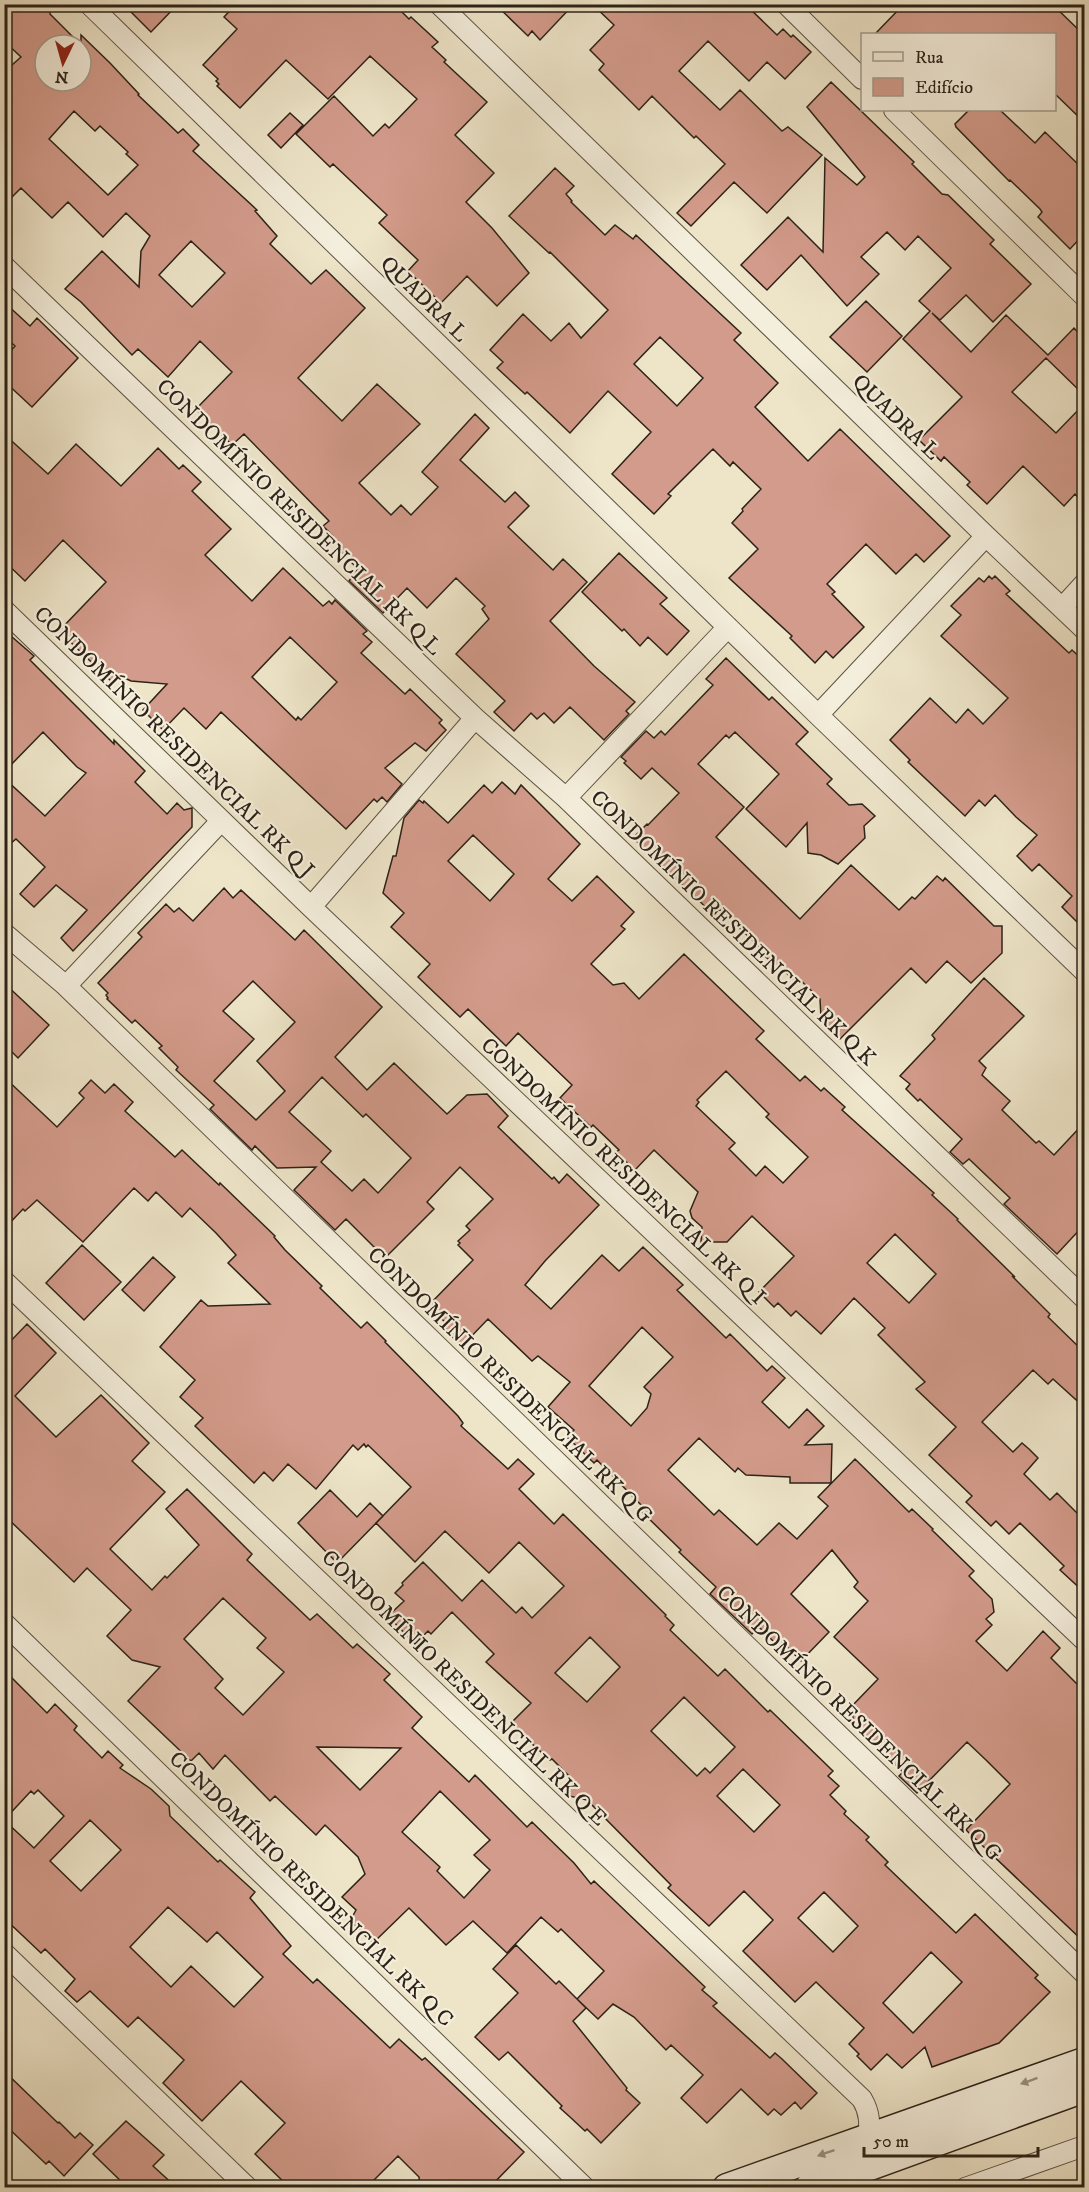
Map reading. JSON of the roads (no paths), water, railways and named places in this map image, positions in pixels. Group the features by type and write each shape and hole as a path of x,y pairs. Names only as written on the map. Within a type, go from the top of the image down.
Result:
{"street":[{"name":"QUADRA L","path":"89,4 728,627"},
{"name":"QUADRA L","path":"439,4 1084,629"},
{"path":"786,4 861,78"},
{"path":"895,111 1084,296"},
{"name":"CONDOMÍNIO RESIDENCIAL RK Q L","path":"4,266 475,718 566,798"},
{"path":"818,715 986,536"},
{"path":"1062,608 1084,584"},
{"name":"CONDOMÍNIO RESIDENCIAL RK Q J","path":"4,610 311,907"},
{"path":"728,627 1084,972"},
{"name":"CONDOMÍNIO RESIDENCIAL RK Q K","path":"728,627 566,798 1084,1298"},
{"path":"311,907 475,718"},
{"path":"66,986 221,821"},
{"name":"CONDOMÍNIO RESIDENCIAL RK Q I","path":"311,907 1084,1640"},
{"name":"CONDOMÍNIO RESIDENCIAL RK Q G","path":"4,933 66,986 1084,1973"},
{"name":"CONDOMÍNIO RESIDENCIAL RK Q E","path":"4,1281 862,2098 871,2124 866,2167"},
{"name":"CONDOMÍNIO RESIDENCIAL RK Q C","path":"4,1623 585,2187"},
{"path":"4,1953 248,2187"},
{"path":"727,2187 1084,2062"},
{"path":"809,2187 1084,2088"},
{"path":"965,2187 1084,2146"}]}
